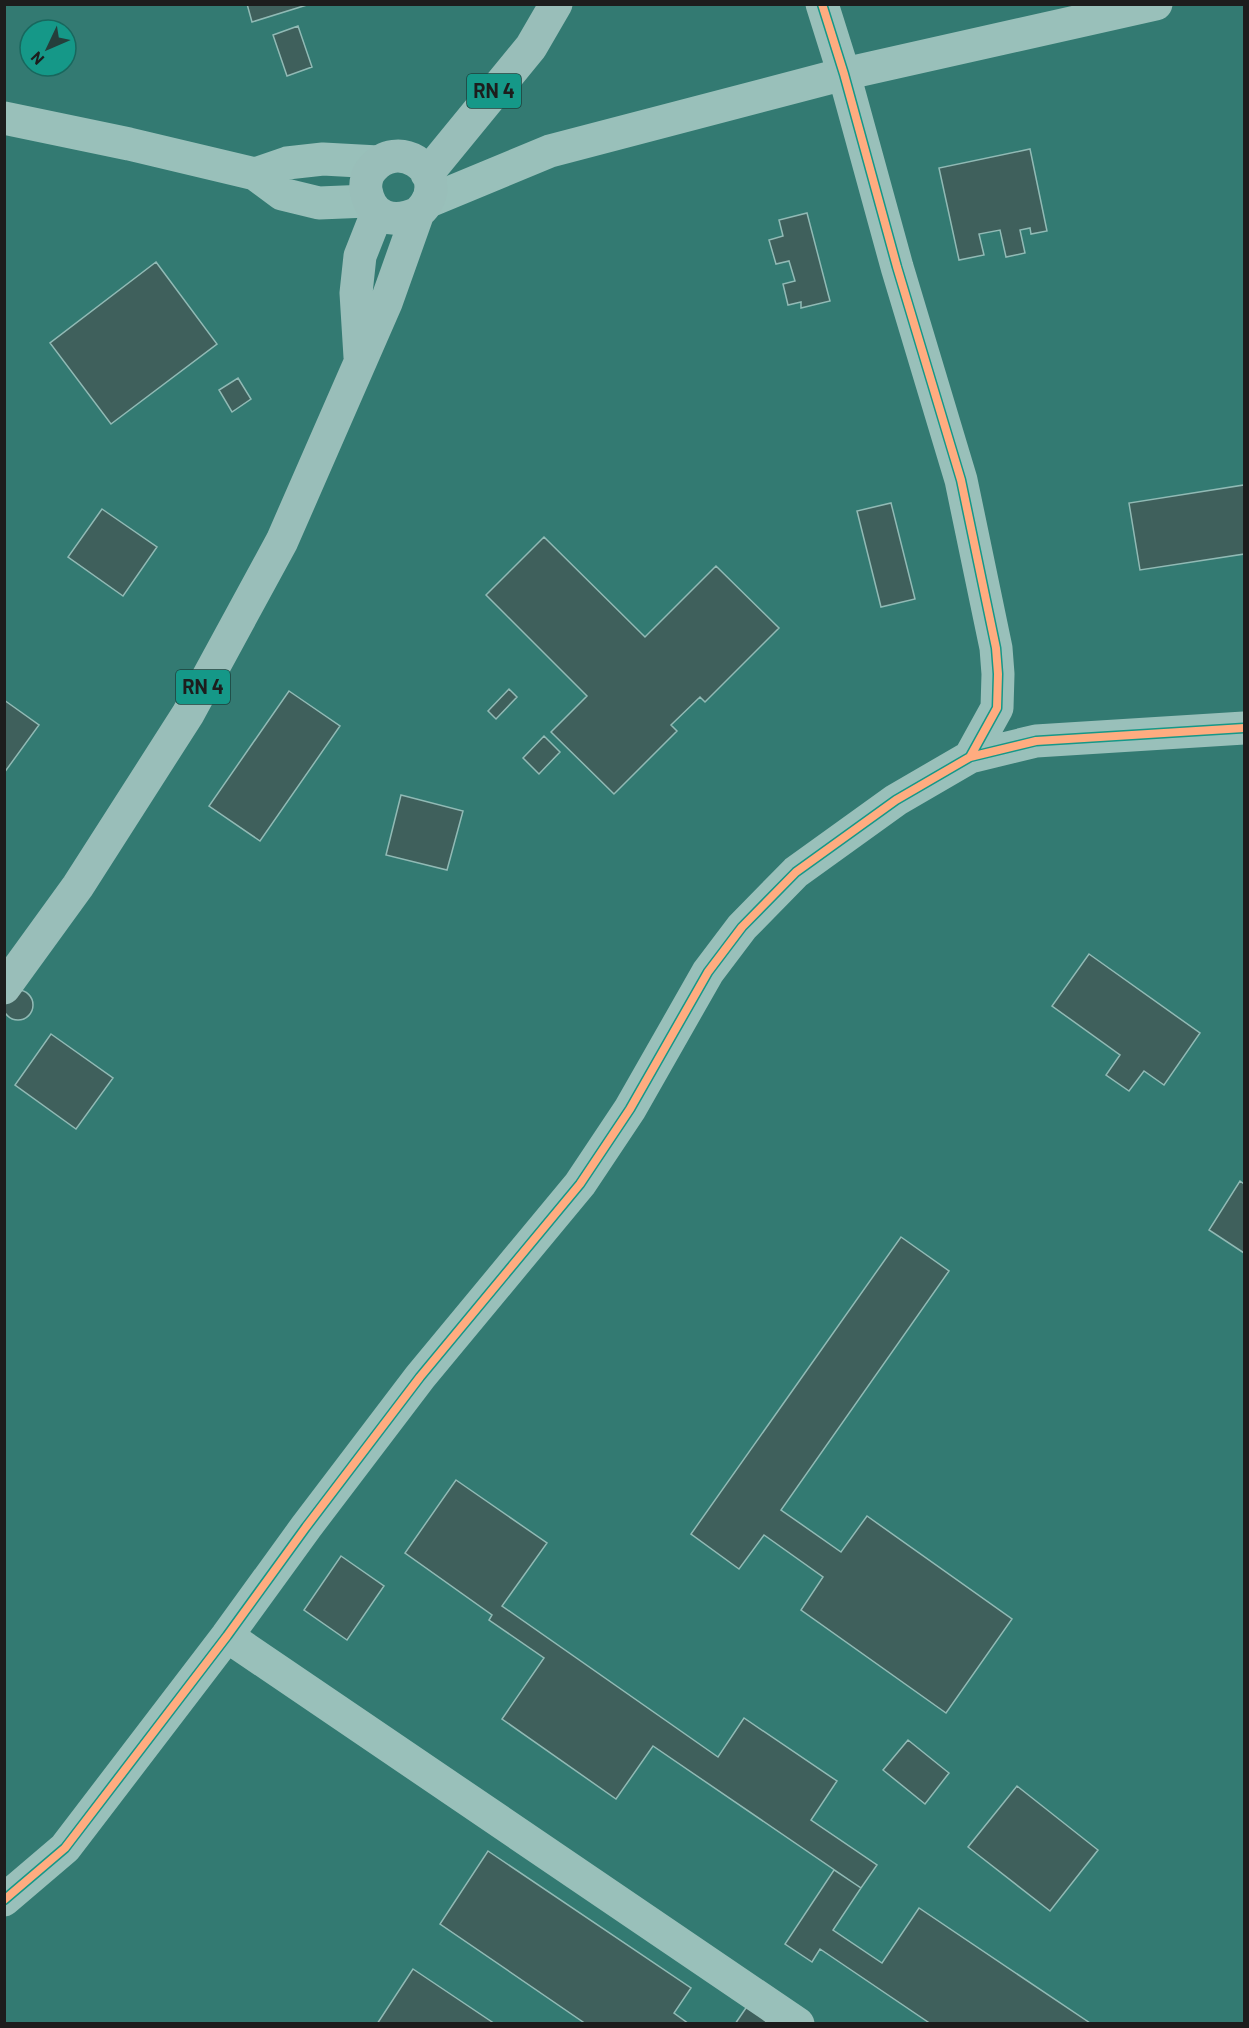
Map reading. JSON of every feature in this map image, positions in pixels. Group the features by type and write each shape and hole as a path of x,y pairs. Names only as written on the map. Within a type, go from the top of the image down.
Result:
{"highway":[{"name":"RN 4","path":"4,988 78,886 188,714 282,542 386,303 424,196 531,47 556,4"},
{"path":"373,207 390,219 405,219 424,196 419,162 405,156 391,156 378,162"},
{"name":"RN 4","path":"360,362 356,293 360,256 373,207 365,187 369,173 378,162"}],"street":[{"path":"822,4 961,480 996,648 997,708 970,757"},
{"path":"424,196 550,151 844,74 1156,4"},
{"path":"4,118 129,144 255,174 282,194 319,203 373,207"},
{"path":"255,174 287,163 323,159 378,162"},
{"path":"997,708 1036,741"},
{"path":"4,1900 65,1848 420,1377 580,1184 630,1109 708,972 742,927 796,872 896,800 970,757 1036,741 1245,728"},
{"path":"227,1636 798,2024"}],"building":[{"path":"247,4 310,4 252,22"},
{"path":"298,26 312,67 287,76 273,35"},
{"path":"1030,149 1047,231 1031,234 1030,228 1020,230 1025,253 1006,257 1000,230 979,234 984,255 959,260 939,168"},
{"path":"807,213 830,301 801,308 801,302 788,305 783,284 795,281 789,261 776,264 769,240 783,236 779,220"},
{"path":"156,262 217,344 111,424 50,343"},
{"path":"238,378 251,399 232,412 219,390"},
{"path":"1244,485 1244,554 1140,570 1129,503"},
{"path":"891,503 915,599 881,607 857,511"},
{"path":"102,509 157,547 123,596 68,557"},
{"path":"544,537 645,637 716,566 779,628 705,702 700,697 671,725 677,731 614,794 551,732 587,696 486,595"},
{"path":"509,689 517,697 496,719 488,711"},
{"path":"289,691 340,726 260,841 209,806"},
{"path":"4,700 39,725 4,773"},
{"path":"544,736 560,752 539,774 523,758"},
{"path":"401,795 463,811 447,870 386,855"},
{"path":"1089,954 1200,1033 1164,1085 1144,1071 1129,1091 1106,1075 1120,1055 1052,1006"},
{"path":"18,990 28,995 33,1005 28,1015 18,1020 8,1015 3,1005 8,995"},
{"path":"51,1034 113,1078 76,1129 15,1085"},
{"path":"1240,1181 1244,1184 1244,1253 1209,1230"},
{"path":"901,1237 949,1271 781,1510 841,1552 867,1516 1012,1619 946,1713 801,1610 823,1577 764,1535 739,1569 691,1534"},
{"path":"456,1480 547,1543 502,1606 718,1757 744,1718 837,1781 811,1820 877,1865 861,1888 653,1746 616,1799 502,1719 544,1658 489,1620 492,1615 405,1553"},
{"path":"341,1556 384,1586 347,1640 304,1610"},
{"path":"908,1740 949,1773 925,1804 883,1770"},
{"path":"1017,1786 1098,1850 1050,1911 968,1847"},
{"path":"488,1851 691,1988 674,2013 689,2024 586,2024 440,1924"},
{"path":"834,1870 861,1888 833,1930 882,1963 919,1908 1090,2023 931,2024 820,1949 812,1962 785,1944"},
{"path":"413,1969 495,2024 377,2024"},
{"path":"748,2005 769,2024 735,2024"}],"cycle path":[{"path":"822,4 961,480 996,648 997,708 970,757"},
{"path":"4,1900 65,1848 420,1377 580,1184 630,1109 708,972 742,927 796,872 896,800 970,757 1036,741 1244,728"}]}
